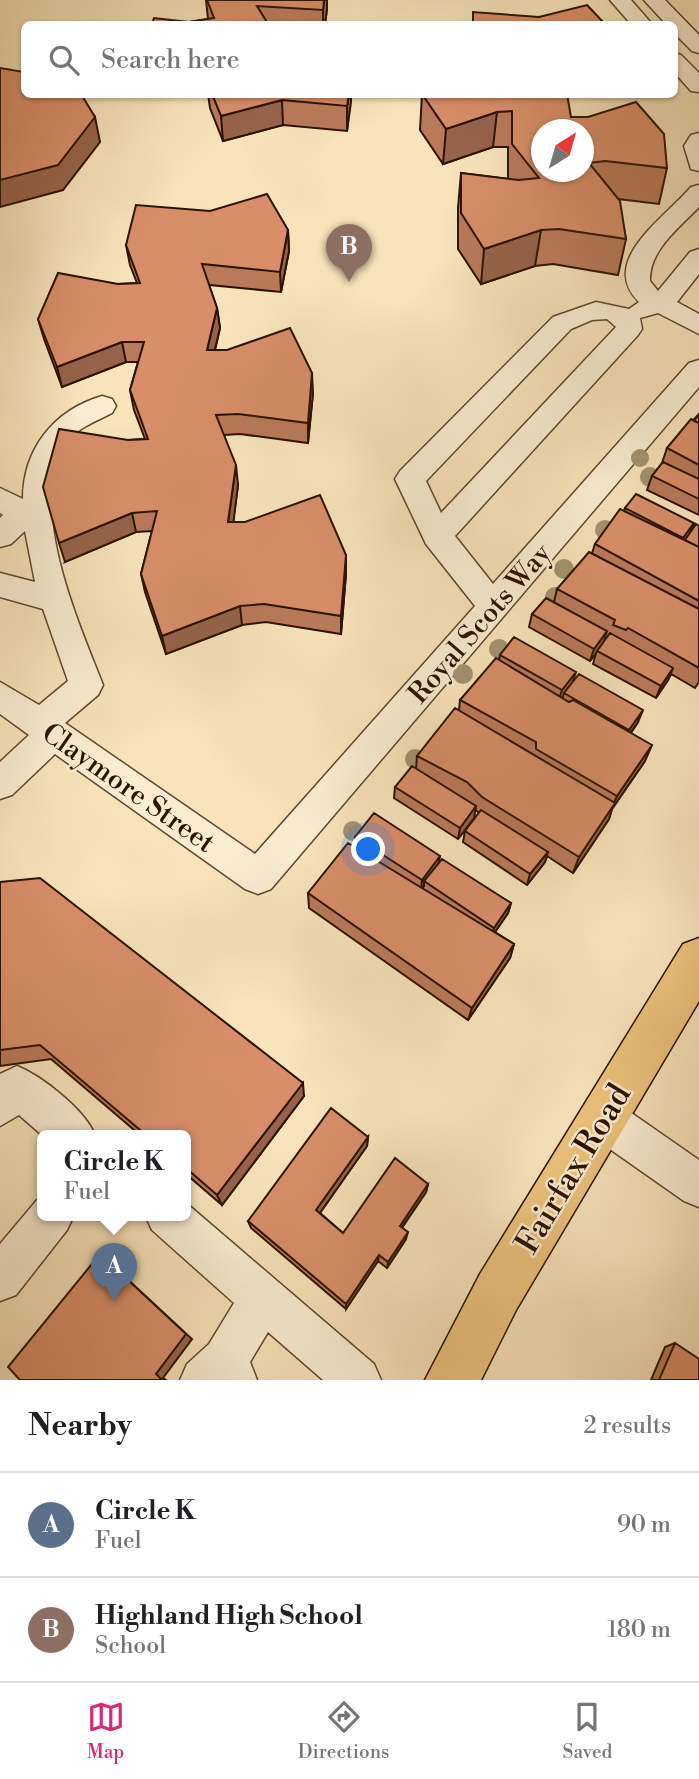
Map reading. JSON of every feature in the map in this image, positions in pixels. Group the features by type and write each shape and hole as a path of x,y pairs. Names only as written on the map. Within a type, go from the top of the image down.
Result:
{"main road":[{"name":"Fairfax Road","path":"452,1380 498,1292 699,959"}],"street":[{"path":"620,0 639,21"},
{"path":"654,0 674,21"},
{"path":"678,25 699,47"},
{"path":"678,64 699,86"},
{"path":"699,140 695,146 699,164"},
{"path":"699,192 638,262 638,281 644,292 699,325"},
{"path":"623,316 662,303 699,257"},
{"path":"438,536 629,329 629,321 623,316 596,310 562,323 410,479 438,536 494,606"},
{"name":"Royal Scots Way","path":"258,877 699,369"},
{"path":"0,537 20,512 38,469 61,432 102,406"},
{"path":"0,784 86,685 20,512"},
{"path":"0,585 55,600"},
{"name":"Claymore Street","path":"0,696 258,877"},
{"path":"0,1105 17,1086 68,1130"},
{"path":"602,1118 699,1186"},
{"path":"0,1279 47,1221"},
{"path":"174,1221 358,1380"},
{"path":"220,1375 263,1298"}],"building":[{"path":"207,0 324,0 323,10 257,6 266,21 195,21 214,18"},
{"path":"587,5 602,21 473,21 473,12 539,17"},
{"path":"154,18 180,21 153,21"},
{"path":"0,68 21,72 21,98 83,98 95,117 58,165 0,180"},
{"path":"214,98 348,98 347,106 282,100 221,116"},
{"path":"425,98 568,98 571,117 588,117 636,102 664,134 667,168 605,161 594,162 594,119 531,119 531,168 512,144 512,111 497,112 446,129"},
{"path":"594,169 620,201 626,239 559,229 541,230 484,249 461,213 461,173 519,180 594,182"},
{"path":"267,194 288,230 280,272 202,264 217,308 207,350 227,350 290,328 312,373 308,423 238,414 216,415 236,465 228,522 245,522 320,495 346,555 341,616 264,604 240,606 162,636 141,574 157,511 132,513 59,543 43,487 59,429 128,440 148,439 130,390 144,342 122,342 57,367 38,319 58,273 118,284 140,283 126,245 136,205 210,211"},
{"path":"691,419 699,423 699,465 667,448"},
{"path":"663,462 699,479 699,499 652,476"},
{"path":"636,494 694,523 683,538 625,508"},
{"path":"620,509 699,547 699,601 595,544"},
{"path":"696,524 699,526 699,547 685,540"},
{"path":"589,552 699,609 699,668 628,628 626,630 613,625 615,620 557,589"},
{"path":"546,598 607,631 594,649 532,614"},
{"path":"610,633 673,668 661,686 597,651"},
{"path":"514,637 576,672 562,690 500,655"},
{"path":"496,658 569,702 573,700 652,745 617,796 536,749 536,742 460,700"},
{"path":"579,674 643,710 629,730 564,693"},
{"path":"455,708 615,803 579,857 482,797 467,782 417,756"},
{"path":"412,766 476,806 460,828 395,787"},
{"path":"481,810 548,852 530,874 465,831"},
{"path":"374,813 440,856 422,880 355,837"},
{"path":"348,843 514,944 472,1008 308,893"},
{"path":"442,859 511,903 494,928 424,881"},
{"path":"40,878 303,1083 217,1195 191,1172 191,1130 140,1130 40,1045 0,1050 0,882"},
{"path":"331,1108 368,1137 316,1210 343,1233 395,1158 428,1184 400,1226 408,1232 388,1262 379,1255 346,1304 248,1221"},
{"path":"100,1254 186,1334 156,1374 162,1380 20,1380 8,1367"},
{"path":"675,1343 699,1359 699,1380 659,1380"}],"place":[{"name":"Highland High School","path":"349,282"},
{"name":"Circle K","path":"114,1301"}]}
